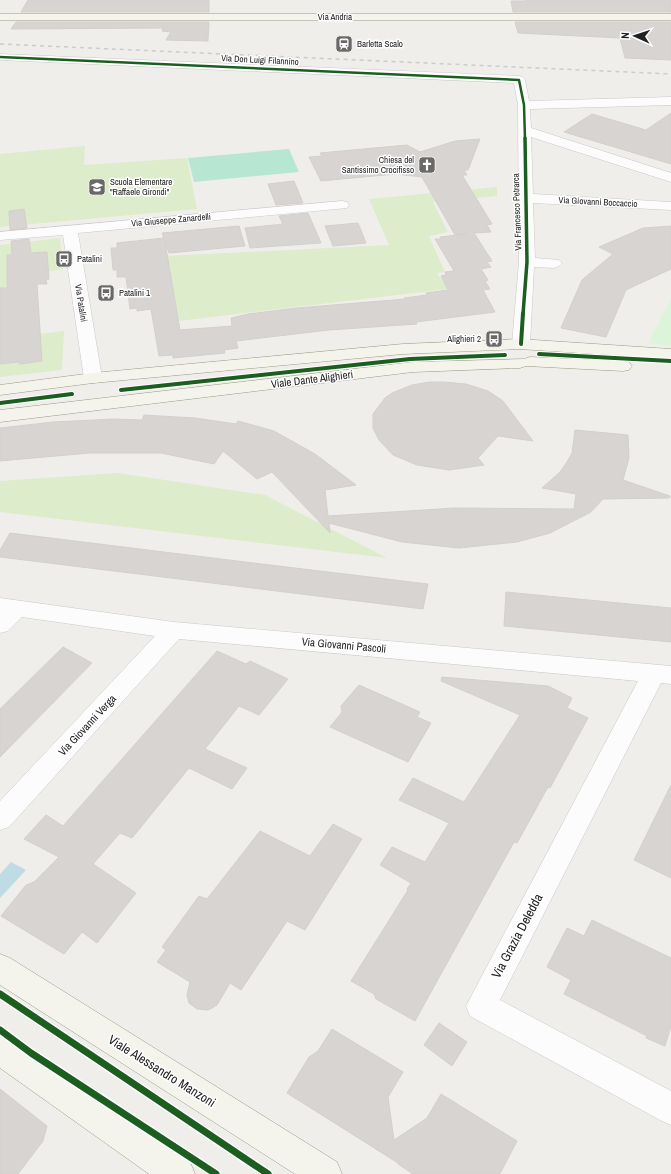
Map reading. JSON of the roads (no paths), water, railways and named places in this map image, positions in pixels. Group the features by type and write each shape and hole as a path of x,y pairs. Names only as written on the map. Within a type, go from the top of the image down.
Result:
{"street":[{"name":"Via Andria","path":"0,17 671,17"},
{"name":"Via Don Luigi Filannino","path":"0,57 519,80"},
{"name":"Via Francesco Petrarca","path":"519,80 524,105 524,198 527,262 521,344"},
{"path":"524,105 671,101"},
{"path":"524,130 671,178"},
{"name":"Via Giovanni Boccaccio","path":"524,198 630,207 671,206"},
{"name":"Via Giuseppe Zanardelli","path":"0,236 342,205"},
{"name":"Via Patalini","path":"70,229 93,378"},
{"path":"527,262 554,263"},
{"path":"521,344 508,347 505,354 510,360 525,363"},
{"name":"Viale Dante Alighieri","path":"0,390 93,378 403,349 521,344 671,354"},
{"name":"Viale Dante Alighieri","path":"0,416 412,367 525,363 671,368"},
{"path":"93,378 73,389 72,394 77,402 97,404"},
{"name":"Viale Dante Alighieri","path":"93,378 113,379 119,384 121,390 119,395 113,400 97,404"},
{"name":"Via Giovanni Pascoli","path":"0,625 8,608 174,630 662,674"},
{"name":"Via Giovanni Verga","path":"0,819 174,630"},
{"name":"Via Grazia Deledda","path":"662,674 481,1006 671,1109"},
{"name":"Viale Alessandro Manzoni","path":"0,968 325,1174"},
{"path":"0,1049 178,1174"}],"water":[{"path":"11,862 26,870 0,898 0,874"}],"railway":[{"path":"0,44 671,74"}],"place":[{"name":"Barletta Scalo","path":"344,44"},
{"name":"Chiesa del Santissimo Crocifisso","path":"427,165"},
{"name":"Scuola Elementare \"Raffaele Girondi\"","path":"97,187"},
{"name":"Patalini","path":"64,259"},
{"name":"Patalini 1","path":"106,293"},
{"name":"Alighieri 2","path":"494,339"}]}
